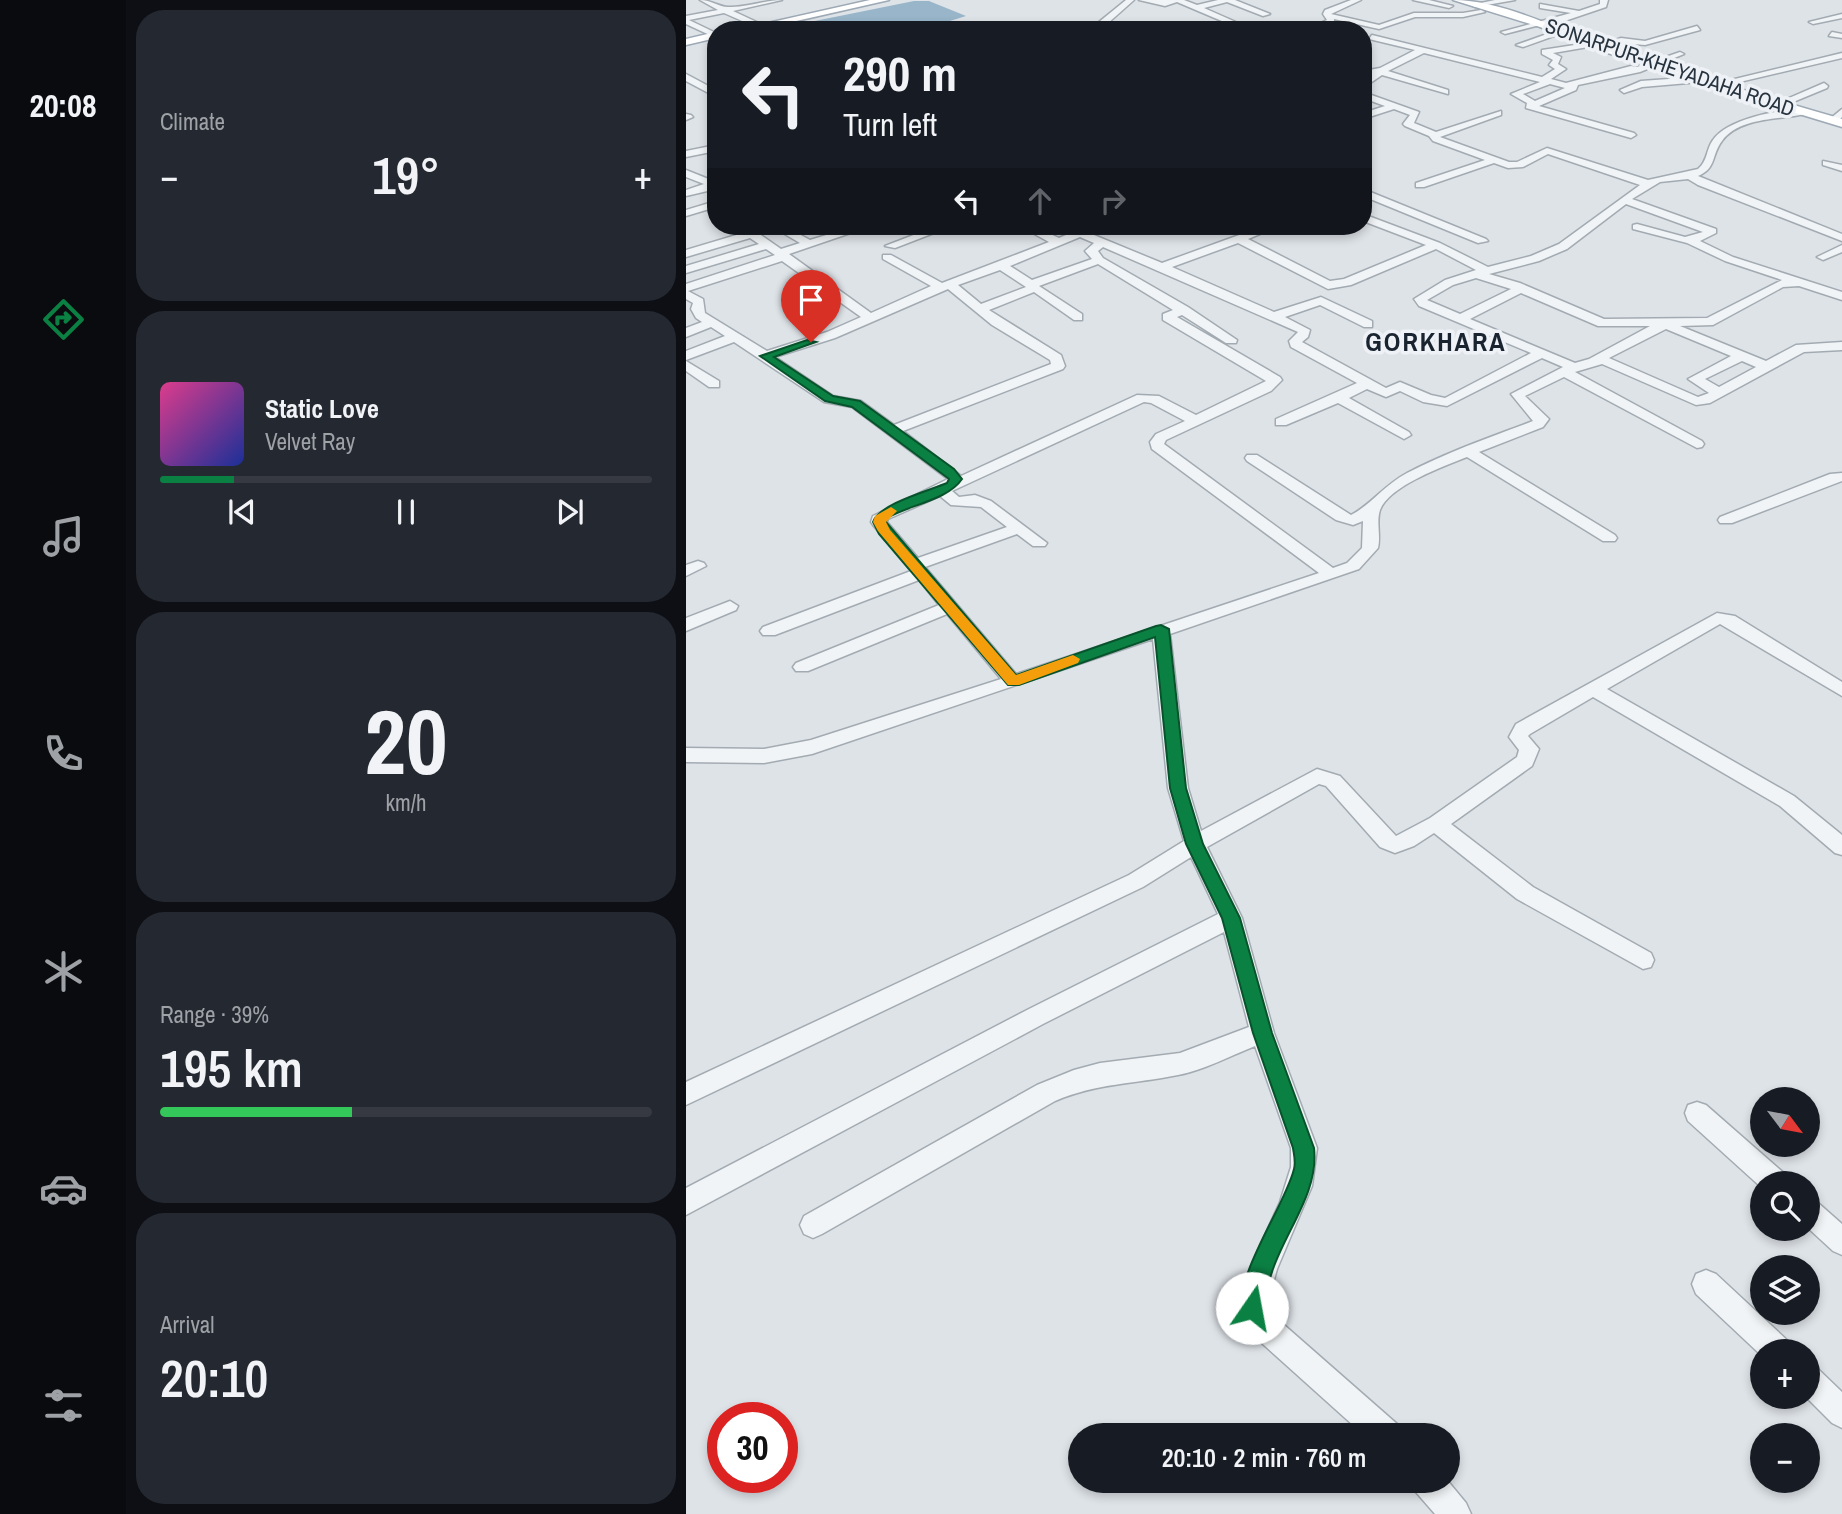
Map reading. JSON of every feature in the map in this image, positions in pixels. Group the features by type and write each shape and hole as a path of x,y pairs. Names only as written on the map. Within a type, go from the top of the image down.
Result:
{"main road":[{"name":"SONARPUR-KHEYADAHA ROAD","path":"1458,0 1542,24 1596,46 1682,71 1697,80 1802,112 1839,119"},
{"path":"782,21 878,1"},
{"path":"686,42 707,37"}],"street":[{"path":"705,0 747,21"},
{"path":"686,20 778,0"},
{"path":"1106,21 1130,0"},
{"path":"1143,0 1165,4 1178,0 1226,21"},
{"path":"1194,8 1228,0 1266,14"},
{"path":"1331,21 1326,14 1328,12 1357,0"},
{"path":"1417,0 1483,9"},
{"path":"1372,25 1379,27 1414,15 1460,16 1511,0"},
{"path":"1505,32 1569,18 1576,12 1604,4 1604,0"},
{"path":"1543,6 1576,12"},
{"path":"1329,16 1352,21"},
{"path":"1813,22 1842,16"},
{"path":"686,20 707,30"},
{"path":"1548,82 1548,75 1562,69 1553,65 1558,59 1545,52 1621,40 1645,43 1696,28"},
{"path":"1842,29 1831,33 1842,36"},
{"path":"1520,45 1561,32"},
{"path":"1372,37 1573,88 1529,106 1631,135"},
{"path":"1372,78 1423,50"},
{"path":"1567,86 1631,69 1637,70 1680,54"},
{"path":"1714,85 1785,68 1816,64 1842,55"},
{"path":"1372,71 1445,92"},
{"path":"686,77 707,89"},
{"path":"1624,90 1641,84 1697,80"},
{"path":"1533,105 1515,94 1548,82"},
{"path":"1778,105 1824,86"},
{"path":"1372,98 1416,114 1408,124 1441,141 1495,160 1519,165 1547,151 1649,184"},
{"path":"1372,113 1395,106"},
{"path":"1612,411 1543,352 1460,319 1423,303 1420,299 1481,272 1552,252 1649,184 1669,177 1690,176 1708,167 1716,142 1734,126 1802,112"},
{"path":"1435,136 1498,113"},
{"path":"686,154 707,150"},
{"path":"1420,185 1495,160"},
{"path":"1827,163 1842,168"},
{"path":"688,176 707,183"},
{"path":"1690,176 1710,187 1842,238"},
{"path":"686,193 707,188"},
{"path":"1372,196 1482,241"},
{"path":"1624,200 1712,231 1691,242"},
{"path":"686,213 707,207"},
{"path":"1372,220 1436,245 1481,272 1602,323 1709,322 1780,284 1804,282"},
{"path":"1637,227 1691,242 1729,258 1842,296"},
{"path":"686,254 747,235"},
{"path":"756,235 871,318"},
{"path":"792,235 809,244"},
{"path":"686,288 838,235"},
{"path":"891,431 1058,366 1059,362 889,251 926,235"},
{"path":"1044,235 1058,242"},
{"path":"765,356 831,335 1074,235"},
{"path":"1084,235 1304,330 1304,334 1295,341 1296,344 1387,393 1400,386 1428,399 1447,402 1543,352"},
{"path":"1162,267 1249,235"},
{"path":"1238,239 1328,285 1347,282 1436,245"},
{"path":"1102,242 1091,251 1099,260 1184,310"},
{"path":"686,270 769,244"},
{"path":"1823,257 1842,248"},
{"path":"980,309 1099,260"},
{"path":"1002,265 1078,317"},
{"path":"1460,319 1514,293 1516,286"},
{"path":"686,294 699,302 691,311 829,399 856,404 950,472 956,479 947,488"},
{"path":"1275,316 1321,301 1368,324"},
{"path":"1184,310 1167,317 1275,380 1266,388 1161,437 1157,446 1331,574"},
{"path":"686,333 712,322"},
{"path":"1252,458 1342,517 1353,520 1372,510 1381,497 1400,484 1538,424 1542,419 1539,414 1519,398 1518,394 1564,371 1595,360 1662,325 1674,327 1766,366"},
{"path":"686,356 735,337"},
{"path":"1595,360 1613,364 1687,399 1705,400 1808,346 1842,346"},
{"path":"1718,393 1695,379 1741,356"},
{"path":"686,365 714,384"},
{"path":"1564,371 1696,444"},
{"path":"1281,422 1364,383"},
{"path":"1338,397 1404,435"},
{"path":"1013,681 884,531 879,522 881,516 1142,398 1154,398 1196,421"},
{"path":"1470,452 1609,538"},
{"path":"1726,520 1835,477 1842,477"},
{"path":"947,488 956,502 975,500 986,504 1039,543"},
{"path":"686,755 764,755 812,747 1161,629 1258,601 1353,566 1367,557 1372,547 1372,510"},
{"path":"769,631 1020,528"},
{"path":"686,625 730,606"},
{"path":"802,667 950,607"},
{"path":"686,1094 1136,881 1195,844 1317,776 1333,781 1387,841 1395,845 1411,839 1427,826 1437,824 1525,761 1530,749 1518,737 1523,729 1717,618 1723,618 1842,690"},
{"path":"1161,629 1178,788 1195,844 1231,918 1262,1033 1304,1148 1306,1166 1299,1188 1256,1284 1252,1308 1265,1327 1373,1423"},
{"path":"1592,688 1787,801 1842,848"},
{"path":"1437,824 1525,893 1643,960"},
{"path":"686,1202 1035,1017 1231,918"},
{"path":"813,1225 1046,1093 1074,1081 1100,1074 1181,1064 1262,1033"},
{"path":"1697,1113 1762,1171"},
{"path":"1820,1222 1842,1242"},
{"path":"1706,1284 1765,1339"},
{"path":"1820,1391 1842,1413"},
{"path":"1437,1493 1455,1514"}],"water":[{"path":"914,1 929,1 966,16 950,21 815,21"}],"slow traffic":[{"path":"891,511 881,516 879,522 884,531 1013,681 1073,659"}],"district":[{"name":"GORKHARA","path":"1436,341"}],"route":[{"path":"811,342 765,356 829,399 856,404 956,479 951,486 881,516 879,522 1013,681 1161,629 1178,788 1195,844 1231,918 1262,1033 1304,1148 1306,1166 1299,1188 1265,1260 1256,1284 1252,1308"}]}
